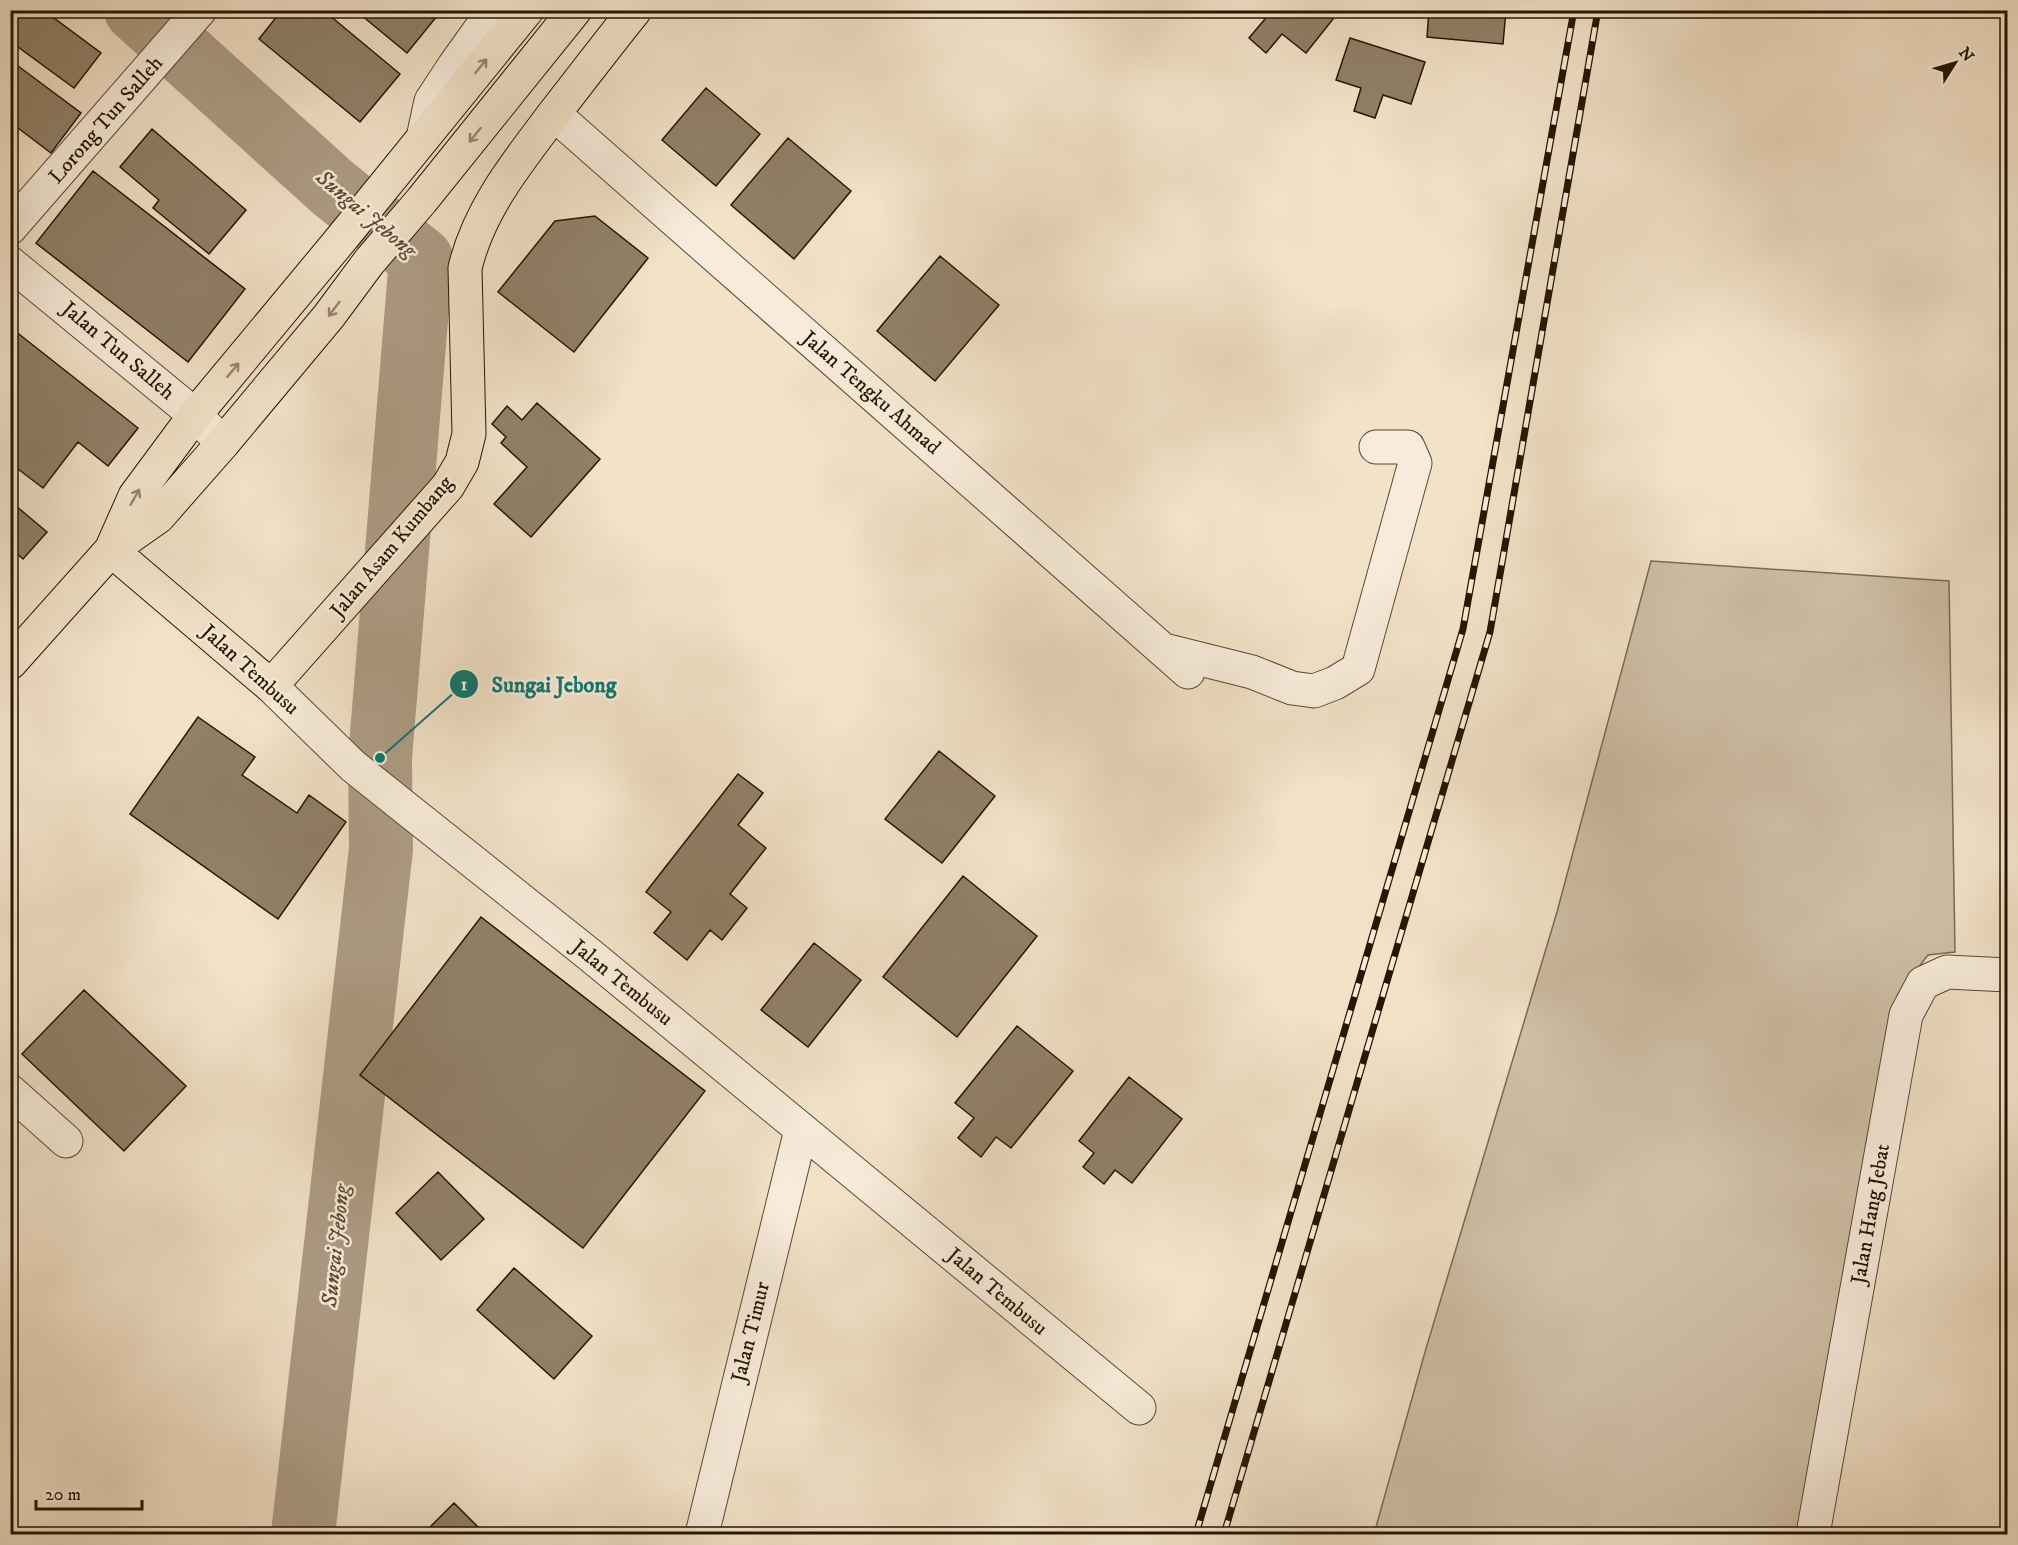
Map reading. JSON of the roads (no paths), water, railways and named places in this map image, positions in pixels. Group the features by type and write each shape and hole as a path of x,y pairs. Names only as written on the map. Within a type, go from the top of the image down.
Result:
{"main road":[{"path":"10,663 111,550 158,517 329,316 369,262 552,41 575,10"},
{"name":"Jalan Asam Kumbang","path":"271,686 448,486 462,462 469,434 465,268 471,244 481,220 514,165 635,10"},
{"path":"111,550 135,496 195,415 423,138 514,13"},
{"name":"Jalan Tembusu","path":"111,550 271,686"}],"street":[{"name":"Lorong Tun Salleh","path":"10,228 193,19"},
{"name":"Jalan Tengku Ahmad","path":"554,114 1188,672"},
{"name":"Jalan Tun Salleh","path":"10,263 195,415 222,443"},
{"path":"1162,650 1252,672 1292,688 1314,691 1335,683 1358,669 1415,463 1408,447 1376,447"},
{"name":"Jalan Tembusu","path":"271,686 353,766 590,955 1139,1408"},
{"name":"Jalan Hang Jebat","path":"1813,1534 1906,1015 1923,983 1947,972 2007,975"},
{"path":"10,1091 66,1142"},
{"name":"Jalan Timur","path":"702,1534 801,1130"}],"waterway":[{"name":"Sungai Jebong","path":"136,10 333,188 421,259 380,758 381,849 303,1534"}],"railway":[{"path":"1196,1534 1463,629 1574,10"},
{"path":"1224,1534 1490,632 1598,10"}],"place":[{"name":"Sungai Jebong","path":"380,758"}]}
